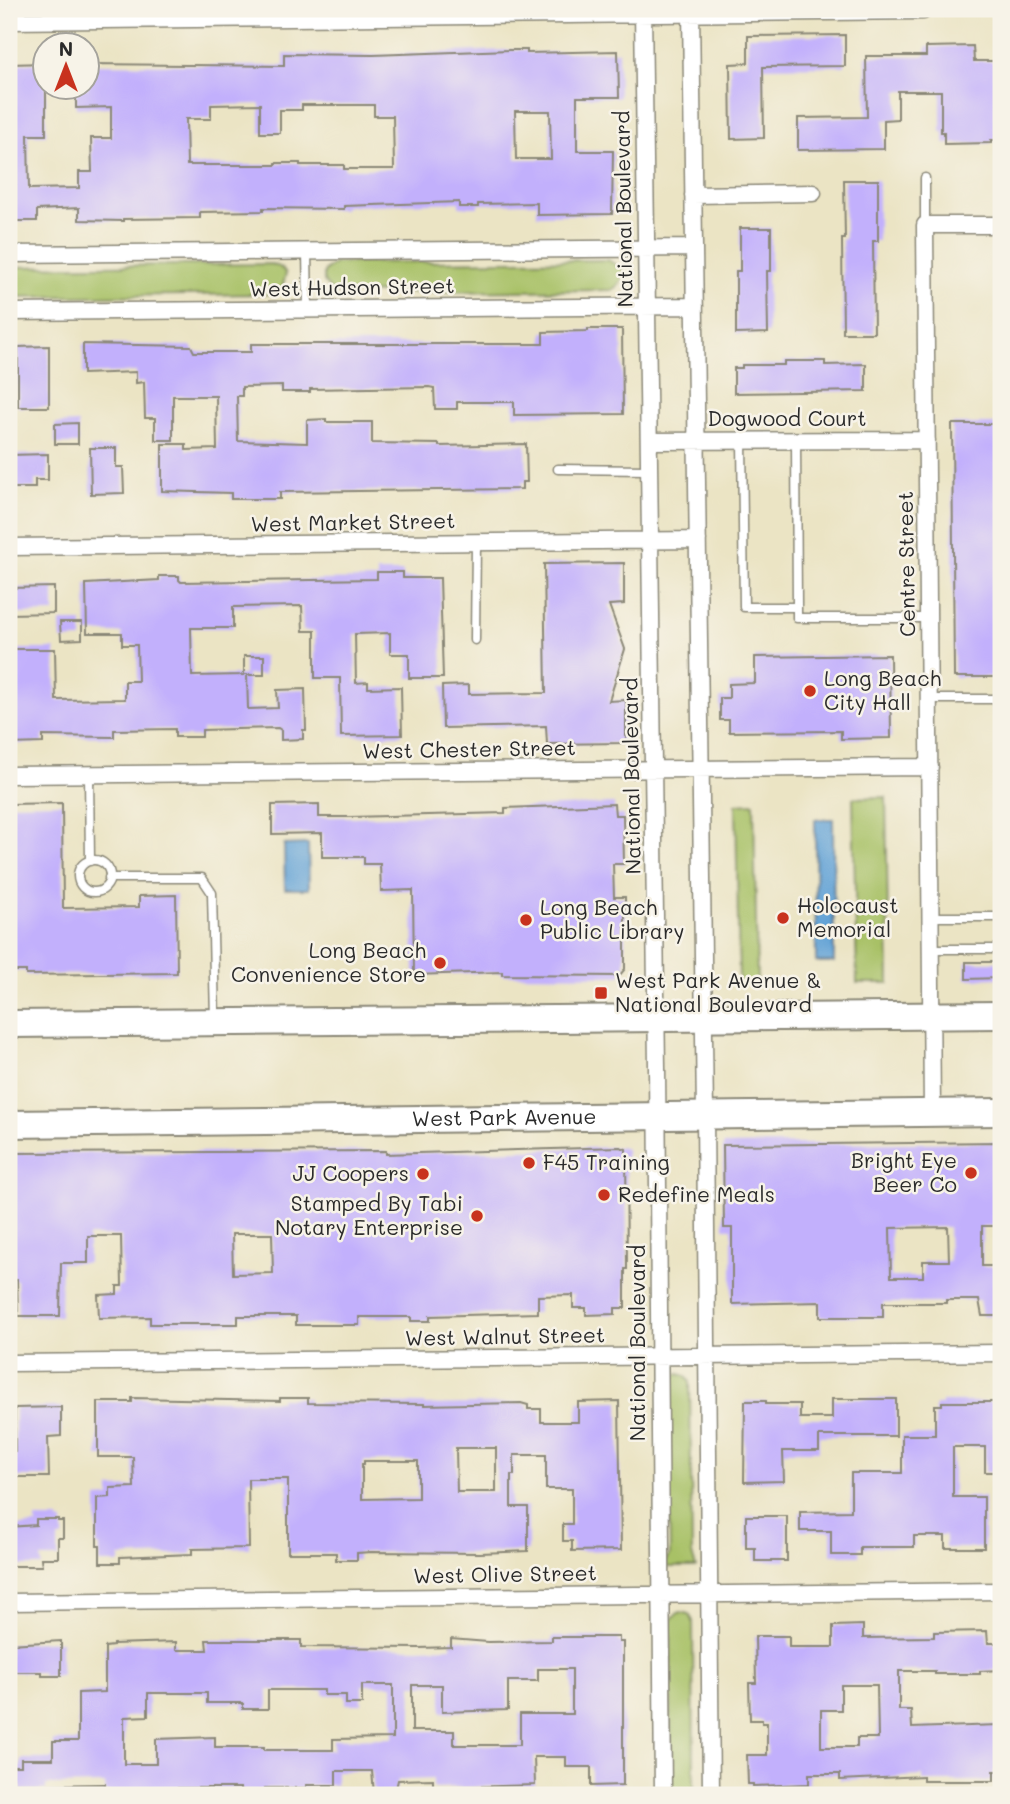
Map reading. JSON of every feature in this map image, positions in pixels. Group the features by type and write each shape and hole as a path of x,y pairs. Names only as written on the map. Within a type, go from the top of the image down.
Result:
{"highway":[{"path":"9,1024 1001,1015"},
{"name":"West Park Avenue","path":"9,1125 1001,1112"}],"street":[{"path":"691,11 711,1795"},
{"path":"9,21 691,11 923,11"},
{"name":"National Boulevard","path":"643,12 663,1795"},
{"path":"693,195 813,193"},
{"path":"926,225 1001,225"},
{"name":"Centre Street","path":"926,225 932,1112"},
{"name":"West Hudson Street","path":"9,254 694,248"},
{"name":"West Hudson Street","path":"9,312 695,306"},
{"name":"Dogwood Court","path":"649,440 926,440"},
{"name":"West Market Street","path":"9,547 698,540"},
{"name":"West Chester Street","path":"9,775 930,767"},
{"name":"West Walnut Street","path":"9,1363 1001,1353"},
{"name":"West Olive Street","path":"9,1602 1001,1591"}],"lane":[{"path":"925,178 926,225"},
{"path":"307,251 308,309"},
{"path":"742,440 744,607 797,607"},
{"path":"796,440 797,618 929,618"},
{"path":"558,469 649,470"},
{"path":"474,640 476,542"},
{"path":"930,699 1001,699"},
{"path":"89,775 90,861"},
{"path":"90,861 105,865 109,878 100,891 85,889 81,885 78,875 82,866 90,861"},
{"path":"109,878 202,878 212,892 215,1022"},
{"path":"931,917 1001,917"},
{"path":"931,949 1001,949"}],"green space":[{"path":"608,260 623,269 621,282 612,290 333,293 324,282 324,272 335,263"},
{"path":"271,264 286,273 282,289 274,294 9,297 9,267"},
{"path":"886,797 889,983 857,983 853,798"},
{"path":"754,803 757,983 739,984 736,804"},
{"path":"672,1376 686,1376 690,1382 692,1554 696,1567 665,1567 665,1561 670,1555 668,1382"},
{"path":"681,1612 689,1614 693,1621 694,1792 697,1795 671,1795 671,1620"}],"water":[{"path":"815,819 833,819 834,962 816,962"},
{"path":"308,844 309,889 285,889 284,845"}],"building":[{"path":"845,35 845,66 763,67 764,138 731,139 730,64 748,63 748,36"},
{"path":"973,46 974,61 1001,61 1001,140 991,140 991,143 944,144 944,132 941,132 941,91 898,91 898,119 884,120 884,149 798,150 798,118 867,117 866,56 926,56 926,47"},
{"path":"618,51 619,97 577,97 577,151 613,151 612,214 537,215 537,203 459,207 459,202 344,206 344,209 263,208 263,211 200,212 200,218 123,221 79,220 79,208 37,210 37,221 10,221 9,64 32,63 32,102 46,102 46,135 28,135 29,189 79,188 79,172 92,172 91,138 111,138 111,107 76,108 76,102 102,102 102,64 284,66 284,54","holes":["260,104 260,133 280,133 280,110 302,110 302,105 374,105 374,116 393,116 394,169 344,169 344,165 300,163 187,165 186,119 211,119 211,105","515,111 550,111 551,159 516,159"]},
{"path":"844,180 878,180 878,241 873,241 874,333 843,333"},
{"path":"740,228 771,228 771,271 767,271 768,333 736,334 736,271 740,271"},
{"path":"622,329 623,414 514,415 514,402 457,402 457,409 435,409 434,388 429,387 282,392 282,386 242,387 242,396 237,396 238,441 307,443 307,420 326,419 326,422 372,422 372,443 439,446 526,444 527,482 522,482 522,489 280,492 280,499 231,499 231,493 162,491 162,444 186,444 186,450 217,449 216,396 173,396 173,440 155,440 155,418 145,418 144,382 136,383 136,372 83,374 83,344 191,346 194,352 251,352 251,344 543,344 543,332"},
{"path":"49,346 49,407 18,407 18,347"},
{"path":"784,361 825,361 825,365 866,364 866,391 734,393 734,368 742,368 742,365 784,365"},
{"path":"78,423 78,444 55,444 55,424"},
{"path":"952,424 1001,424 1001,677 954,677"},
{"path":"90,448 116,448 116,467 123,467 124,493 91,494"},
{"path":"48,454 48,480 35,480 35,488 9,488 9,455"},
{"path":"624,563 624,604 609,605 625,649 609,701 626,700 626,743 547,744 546,726 443,728 442,686 469,685 469,694 546,693 544,564"},
{"path":"377,572 403,572 403,578 440,578 443,678 409,678 409,654 390,654 390,633 355,634 356,683 368,682 368,688 401,687 402,735 341,736 340,678 315,678 315,631 303,631 302,606 233,607 233,628 191,628 192,676 244,675 244,656 264,656 264,675 247,675 248,709 278,708 277,690 305,689 306,730 303,730 303,739 281,740 281,730 278,728 202,730 202,737 175,737 175,729 114,730 114,737 43,736 43,743 9,744 9,649 55,649 56,700 125,699 125,681 138,681 137,645 122,645 122,633 87,633 86,584 159,580 159,576 179,576 181,582 377,579"},
{"path":"54,587 54,613 9,614 9,588"},
{"path":"60,622 82,622 82,639 61,640"},
{"name":"Long Beach City Hall","path":"890,655 891,738 841,739 841,731 729,732 729,720 720,720 720,698 729,698 729,684 755,683 755,657"},
{"path":"62,803 63,908 139,907 139,896 176,895 177,973 26,975 26,971 9,971 9,804"},
{"path":"319,804 319,817 350,817 505,813 505,808 614,804 615,815 623,815 624,864 613,864 614,897 625,897 625,969 619,976 502,975 502,972 414,975 413,890 381,891 380,864 364,864 364,857 322,857 322,833 272,834 272,805"},
{"path":"966,962 1000,962 1000,978 966,979"},
{"path":"1001,1142 999,1226 982,1226 982,1266 1001,1266 1001,1316 982,1316 979,1300 883,1303 883,1317 820,1317 820,1302 732,1304 732,1228 724,1228 723,1145","holes":["948,1227 949,1261 923,1261 923,1277 891,1277 890,1228"]},
{"path":"620,1147 626,1149 625,1308 615,1308 615,1314 586,1315 586,1308 573,1308 573,1295 538,1296 538,1313 430,1316 430,1321 411,1321 411,1317 359,1317 359,1325 296,1325 296,1316 238,1316 238,1324 150,1324 150,1317 99,1318 98,1295 117,1294 117,1286 122,1286 121,1236 88,1236 88,1263 61,1263 60,1316 18,1316 17,1280 13,1280 13,1238 9,1238 9,1153 386,1151 386,1154","holes":["232,1234 272,1234 273,1273 233,1274"]},
{"path":"132,1398 280,1401 280,1398 308,1398 308,1403 521,1403 528,1405 528,1409 541,1409 541,1422 578,1422 578,1402 619,1401 621,1550 572,1551 572,1541 563,1541 563,1524 572,1524 572,1489 546,1489 546,1455 514,1455 511,1507 528,1507 528,1551 371,1552 357,1553 357,1560 336,1560 336,1553 288,1553 288,1479 248,1479 249,1548 192,1549 192,1554 120,1557 120,1563 100,1563 100,1546 97,1546 97,1498 110,1497 110,1488 134,1487 133,1457 98,1457 98,1402 132,1402","holes":["456,1448 496,1448 496,1492 457,1492","364,1461 418,1461 418,1498 362,1499"]},
{"path":"832,1399 896,1399 896,1436 819,1436 819,1451 783,1451 784,1481 744,1482 745,1401 800,1404 800,1418 832,1418"},
{"path":"942,1402 1001,1402 1001,1472 985,1472 985,1447 953,1447 953,1497 984,1497 984,1548 945,1548 945,1536 914,1536 914,1547 860,1547 860,1555 831,1555 831,1531 800,1531 800,1512 851,1511 851,1473 902,1473 902,1435 935,1435 935,1405 942,1405"},
{"path":"61,1407 61,1436 48,1437 49,1477 10,1477 10,1451 15,1451 15,1408"},
{"path":"746,1516 787,1516 787,1561 755,1561 755,1548 746,1548"},
{"path":"36,1519 63,1521 63,1538 58,1538 58,1558 41,1558 42,1566 9,1566 9,1527 36,1525"},
{"path":"863,1625 863,1638 934,1637 934,1632 987,1631 988,1643 1001,1643 1001,1670 980,1671 980,1674 899,1671 899,1710 911,1710 912,1728 999,1725 1000,1771 994,1771 994,1781 923,1781 923,1776 840,1780 840,1774 809,1774 809,1784 748,1784 747,1755 767,1755 767,1723 750,1720 749,1683 756,1683 755,1636 789,1636 789,1647 833,1647 833,1626","holes":["841,1685 877,1685 878,1738 857,1738 857,1747 821,1747 821,1710 841,1710"]},
{"path":"552,1637 619,1637 619,1642 623,1642 623,1785 591,1786 591,1767 566,1767 566,1757 534,1757 535,1785 433,1788 433,1779 398,1780 395,1793 374,1794 372,1771 336,1771 336,1785 265,1788 265,1791 240,1791 240,1788 178,1788 178,1792 171,1792 171,1795 111,1795 110,1792 105,1792 105,1784 46,1785 46,1790 21,1790 21,1785 12,1785 12,1766 21,1766 21,1759 53,1759 53,1741 78,1741 78,1693 105,1692 105,1647 113,1644 176,1642 176,1650 207,1650 206,1640 301,1640 301,1647 419,1648 451,1647 451,1639 488,1642 552,1641","holes":["538,1669 572,1669 572,1714 520,1714 520,1745 454,1745 454,1731 412,1731 412,1685 442,1685 442,1712 508,1710 508,1681 538,1681","362,1685 393,1685 393,1738 333,1739 333,1750 215,1747 215,1737 156,1739 156,1764 124,1764 124,1717 148,1716 148,1693 207,1693 207,1703 243,1703 243,1709 268,1709 268,1690 324,1690 324,1695 346,1695 346,1704 362,1704"]},
{"path":"61,1641 61,1676 42,1676 42,1672 9,1672 9,1644"}],"place":[{"name":"Long Beach City Hall","path":"810,691"},
{"name":"Holocaust Memorial","path":"783,918"},
{"name":"Long Beach Public Library","path":"526,920"},
{"name":"Long Beach Convenience Store","path":"440,963"},
{"name":"West Park Avenue & National Boulevard","path":"601,993"},
{"name":"F45 Training","path":"529,1163"},
{"name":"Bright Eye Beer Co","path":"971,1173"},
{"name":"JJ Coopers","path":"423,1174"},
{"name":"Redefine Meals","path":"604,1195"},
{"name":"Stamped By Tabi Notary Enterprise","path":"477,1216"}]}
